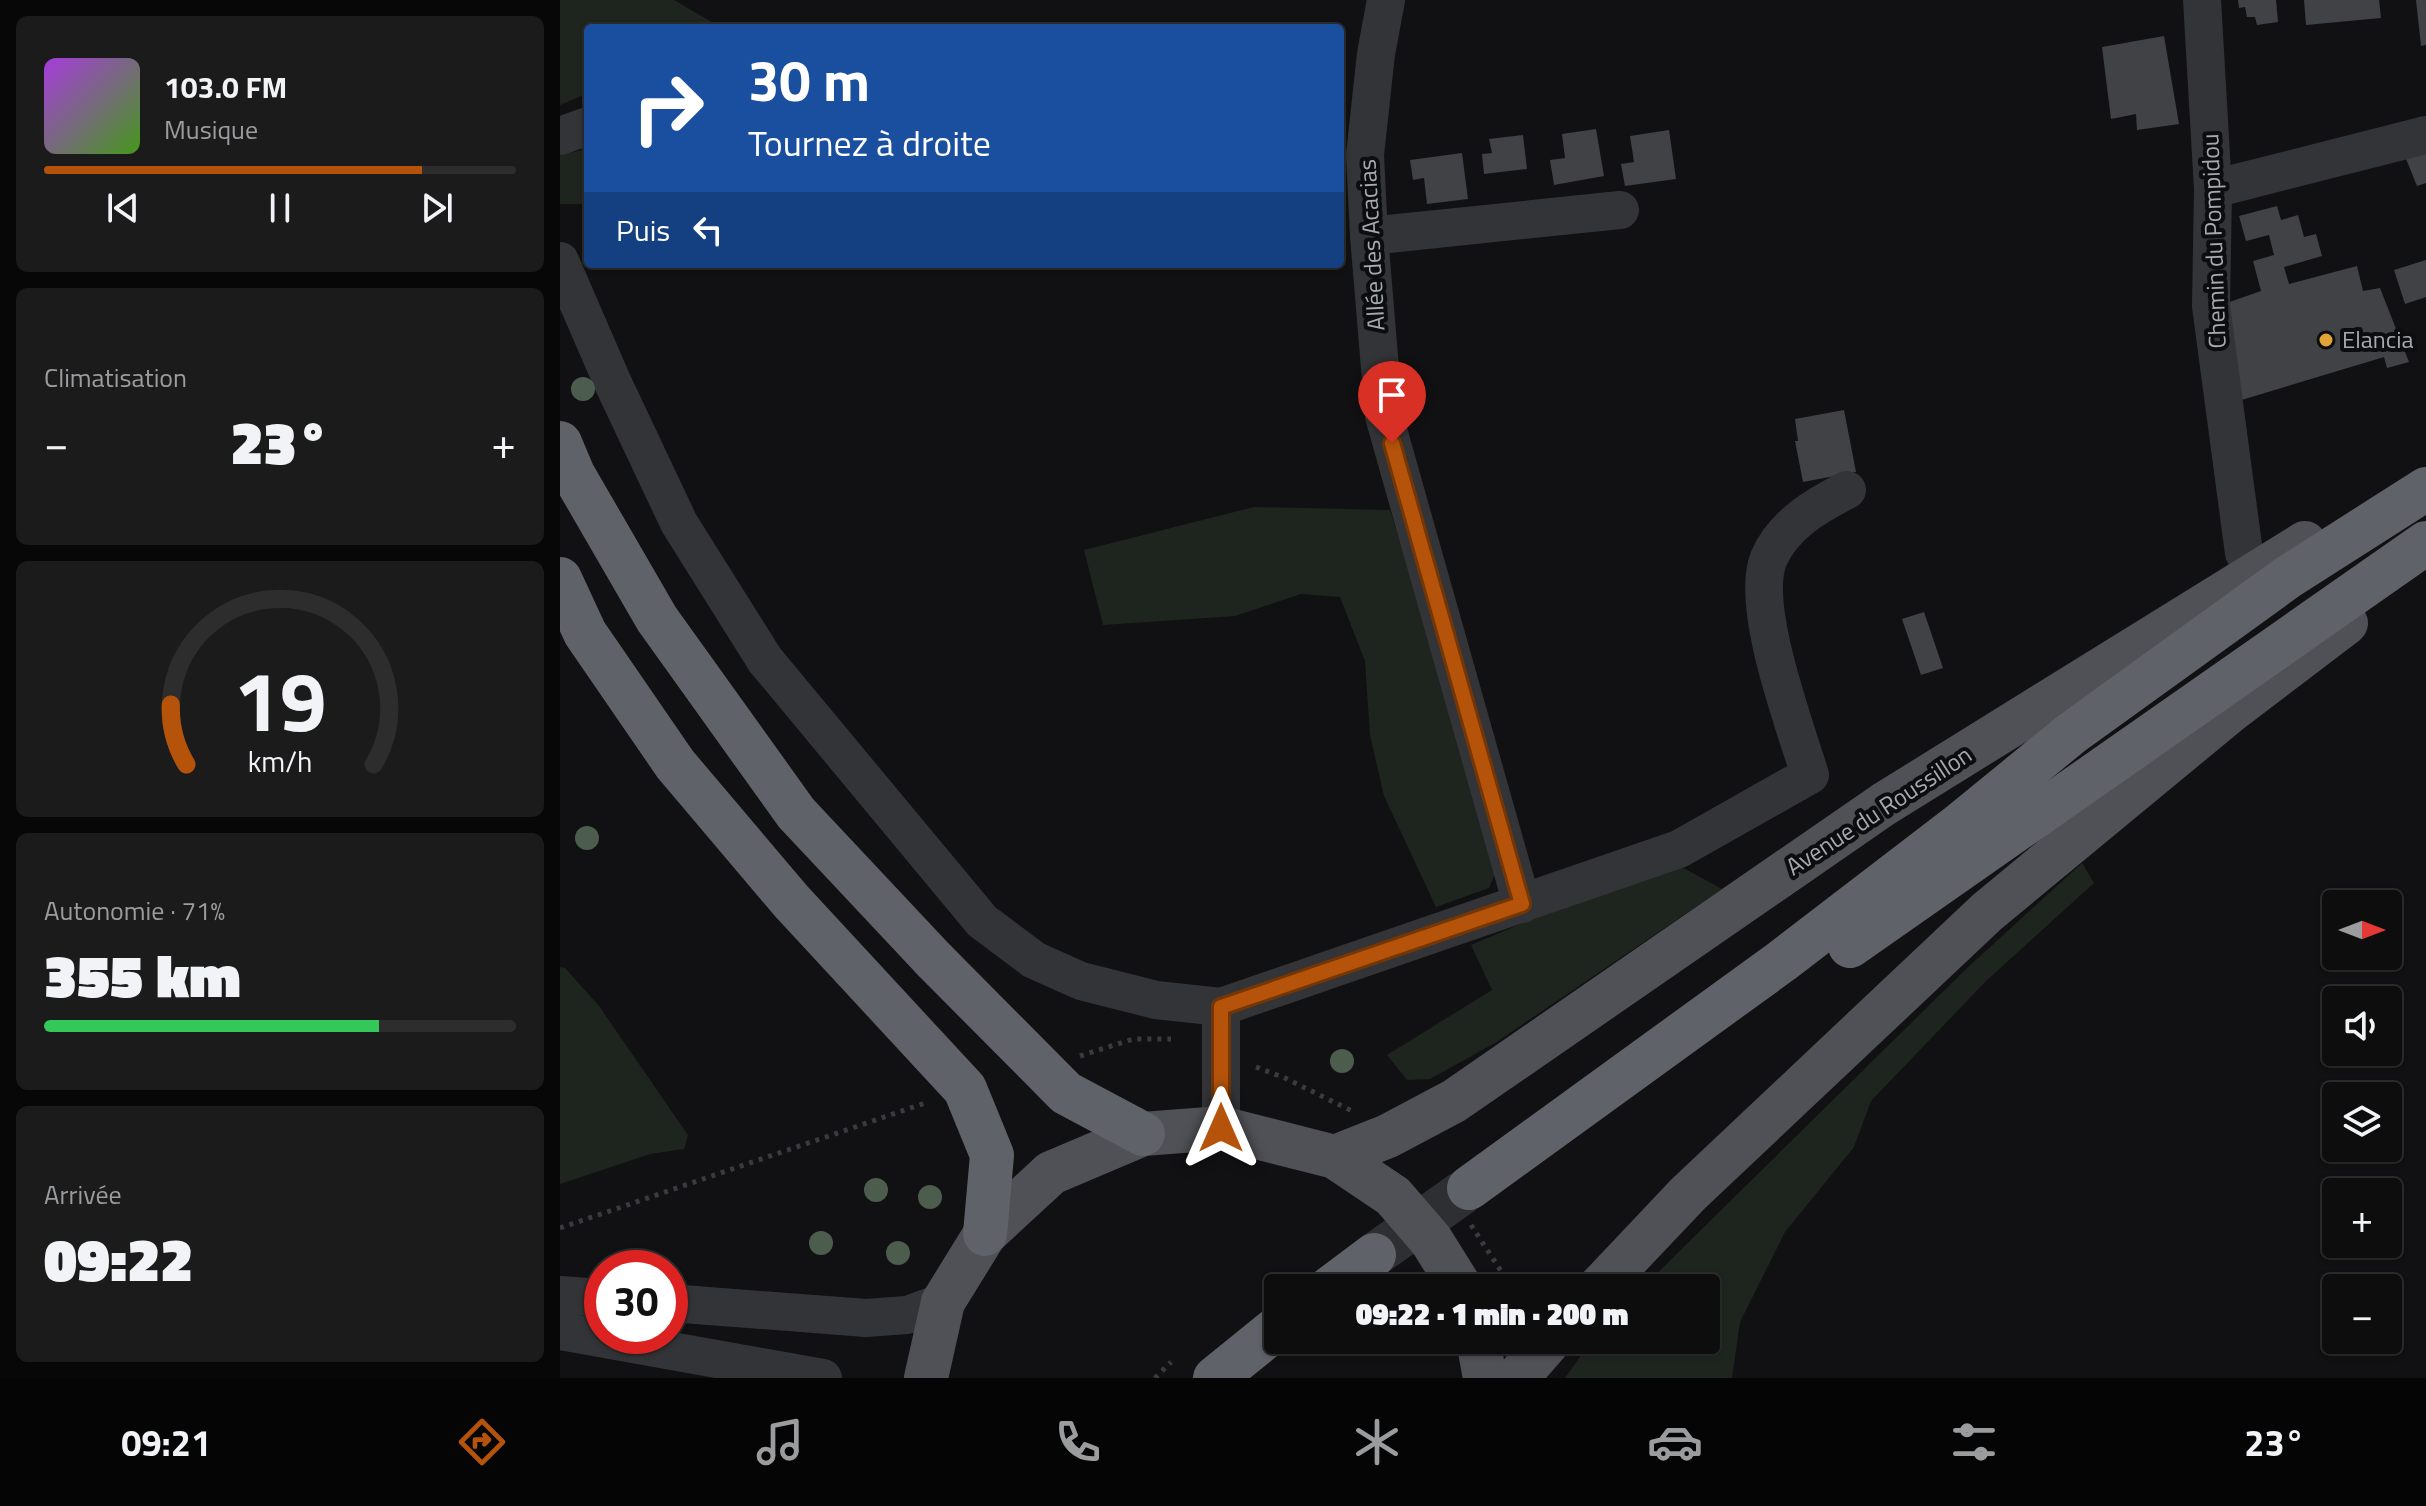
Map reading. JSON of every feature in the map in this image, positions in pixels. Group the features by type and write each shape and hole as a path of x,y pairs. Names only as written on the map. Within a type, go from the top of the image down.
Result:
{"highway":[{"path":"560,443 573,474 657,619 796,813 933,959 1066,1093 1143,1134"},
{"path":"2426,489 2288,577 2072,733 1958,826 1476,1198 2426,543"},
{"path":"560,579 585,633 675,764 791,901 965,1089 992,1155 985,1234"},
{"path":"1215,1378 1264,1338"},
{"path":"1255,1378 1286,1354"}],"main road":[{"name":"Avenue du Roussillon","path":"1335,1157 1388,1136 1454,1101 1884,804 2426,468"},
{"path":"1612,1274 1688,1194 1987,912 2229,712 2426,562"},
{"path":"926,1378 943,1302 985,1234 1051,1173 1143,1134 1221,1128 1335,1157 1393,1196 1431,1240 1452,1274"},
{"path":"1481,1354 1485,1378"},
{"path":"1517,1378 1538,1354"}],"street":[{"name":"Allée des Acacias","path":"1386,0 1376,54 1365,155 1384,416 1522,904"},
{"name":"Chemin du Pompidou","path":"2202,0 2213,189 2211,306 2244,553 2257,573"},
{"path":"560,136 584,127"},
{"path":"2213,189 2426,135"},
{"path":"1369,236 1620,210"},
{"path":"560,261 679,523 765,660 982,921 1034,960 1081,981 1156,1000 1221,1007 1522,904 1679,849 1810,775 1777,672 1764,596 1768,560 1787,530 1811,509 1847,490"},
{"path":"1221,1007 1221,1128"},
{"path":"560,1295 584,1297"},
{"path":"688,1304 866,1318 907,1315 943,1302"},
{"path":"560,1331 823,1378"}],"path":[{"path":"1155,1378 1171,1362"}],"shaded area":[{"path":"560,0 674,0 715,24 584,24 584,95 560,105"},
{"path":"584,150 584,204 560,204 560,155"},
{"path":"1254,507 1390,510 1434,649 1497,869 1489,888 1436,907 1384,796 1370,735 1365,661 1340,597 1301,594 1235,616 1103,625 1084,550"},
{"path":"2082,863 2094,883 1986,981 1871,1101 1854,1147 1785,1232 1740,1322 1732,1378 1565,1378 1582,1354 1720,1354 1720,1274 1656,1274 1966,969"},
{"path":"1678,865 1722,889 1495,1043 1430,1079 1407,1080 1387,1055 1492,990 1471,945 1641,873"},
{"path":"560,967 565,968 599,1006 688,1135 684,1149 650,1154 560,1184"}],"building":[{"path":"2238,0 2276,0 2278,22 2257,25 2255,17 2247,17 2245,7 2239,8"},
{"path":"2304,0 2379,0 2381,18 2306,25"},
{"path":"2416,0 2426,0 2426,45 2421,46"},
{"path":"2164,36 2179,124 2137,130 2136,114 2111,119 2102,47"},
{"path":"1596,129 1604,176 1554,185 1550,160 1565,158 1562,134"},
{"path":"1669,130 1676,179 1625,186 1621,164 1634,162 1630,136"},
{"path":"1523,135 1527,169 1484,174 1482,154 1492,153 1489,139"},
{"path":"2426,148 2426,183 2417,186 2404,154"},
{"path":"1462,153 1468,199 1427,204 1424,178 1413,180 1410,160"},
{"path":"2277,206 2281,220 2298,215 2304,237 2316,234 2322,256 2284,267 2289,284 2357,266 2363,291 2380,288 2409,362 2387,368 2384,357 2235,402 2221,305 2261,291 2253,261 2274,255 2269,235 2246,241 2239,216"},
{"path":"2426,260 2426,297 2405,304 2394,270"},
{"path":"1844,410 1856,472 1803,482 1795,441 1798,441 1795,419"},
{"path":"1924,612 1943,668 1921,675 1902,619"}],"tunnel":[{"path":"1374,1255 1469,1188"}],"place":[{"name":"Elancia","path":"2326,340"}],"route":[{"path":"1221,1128 1221,1007 1522,904 1392,443"}]}
